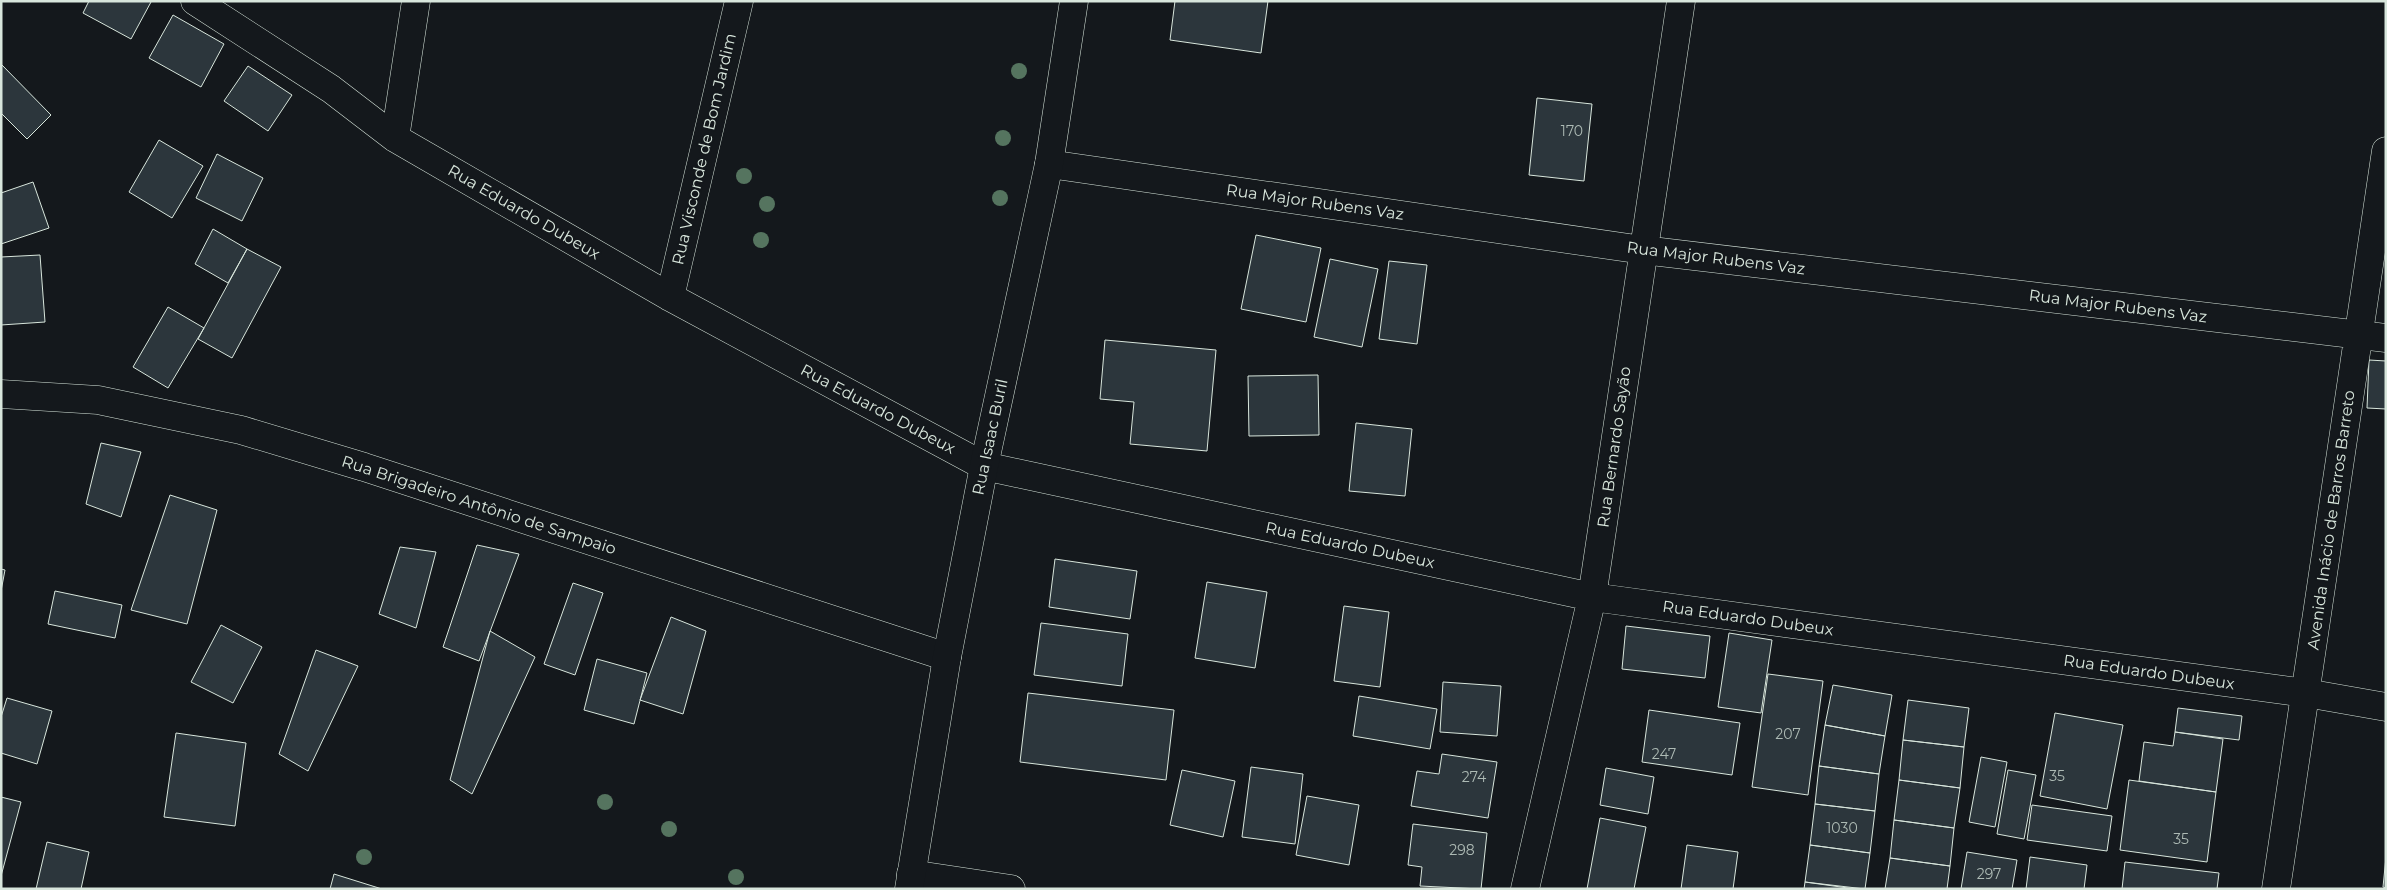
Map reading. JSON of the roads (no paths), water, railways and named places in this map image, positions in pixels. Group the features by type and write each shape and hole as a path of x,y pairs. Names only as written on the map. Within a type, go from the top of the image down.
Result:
{"street":[{"name":"Rua Eduardo Dubeux","path":"195,1 331,89 395,138 670,297 984,466 1592,597 2306,693 2386,707"},
{"path":"395,138 416,1"},
{"name":"Rua Visconde de Bom Jardim","path":"670,297 739,1"},
{"name":"Rua Isaac Buril","path":"910,881 947,657 984,466 1049,164 1074,1"},
{"name":"Rua Bernardo Sayão","path":"1525,889 1592,597 1681,1"},
{"name":"Avenida Inácio de Barros Barreto","path":"2276,889 2386,151"},
{"name":"Rua Major Rubens Vaz","path":"1049,164 1644,250 2386,338"},
{"name":"Rua Brigadeiro Antônio de Sampaio","path":"1,394 98,400 241,430 364,467 947,657"},
{"path":"910,881 1010,889"}]}
